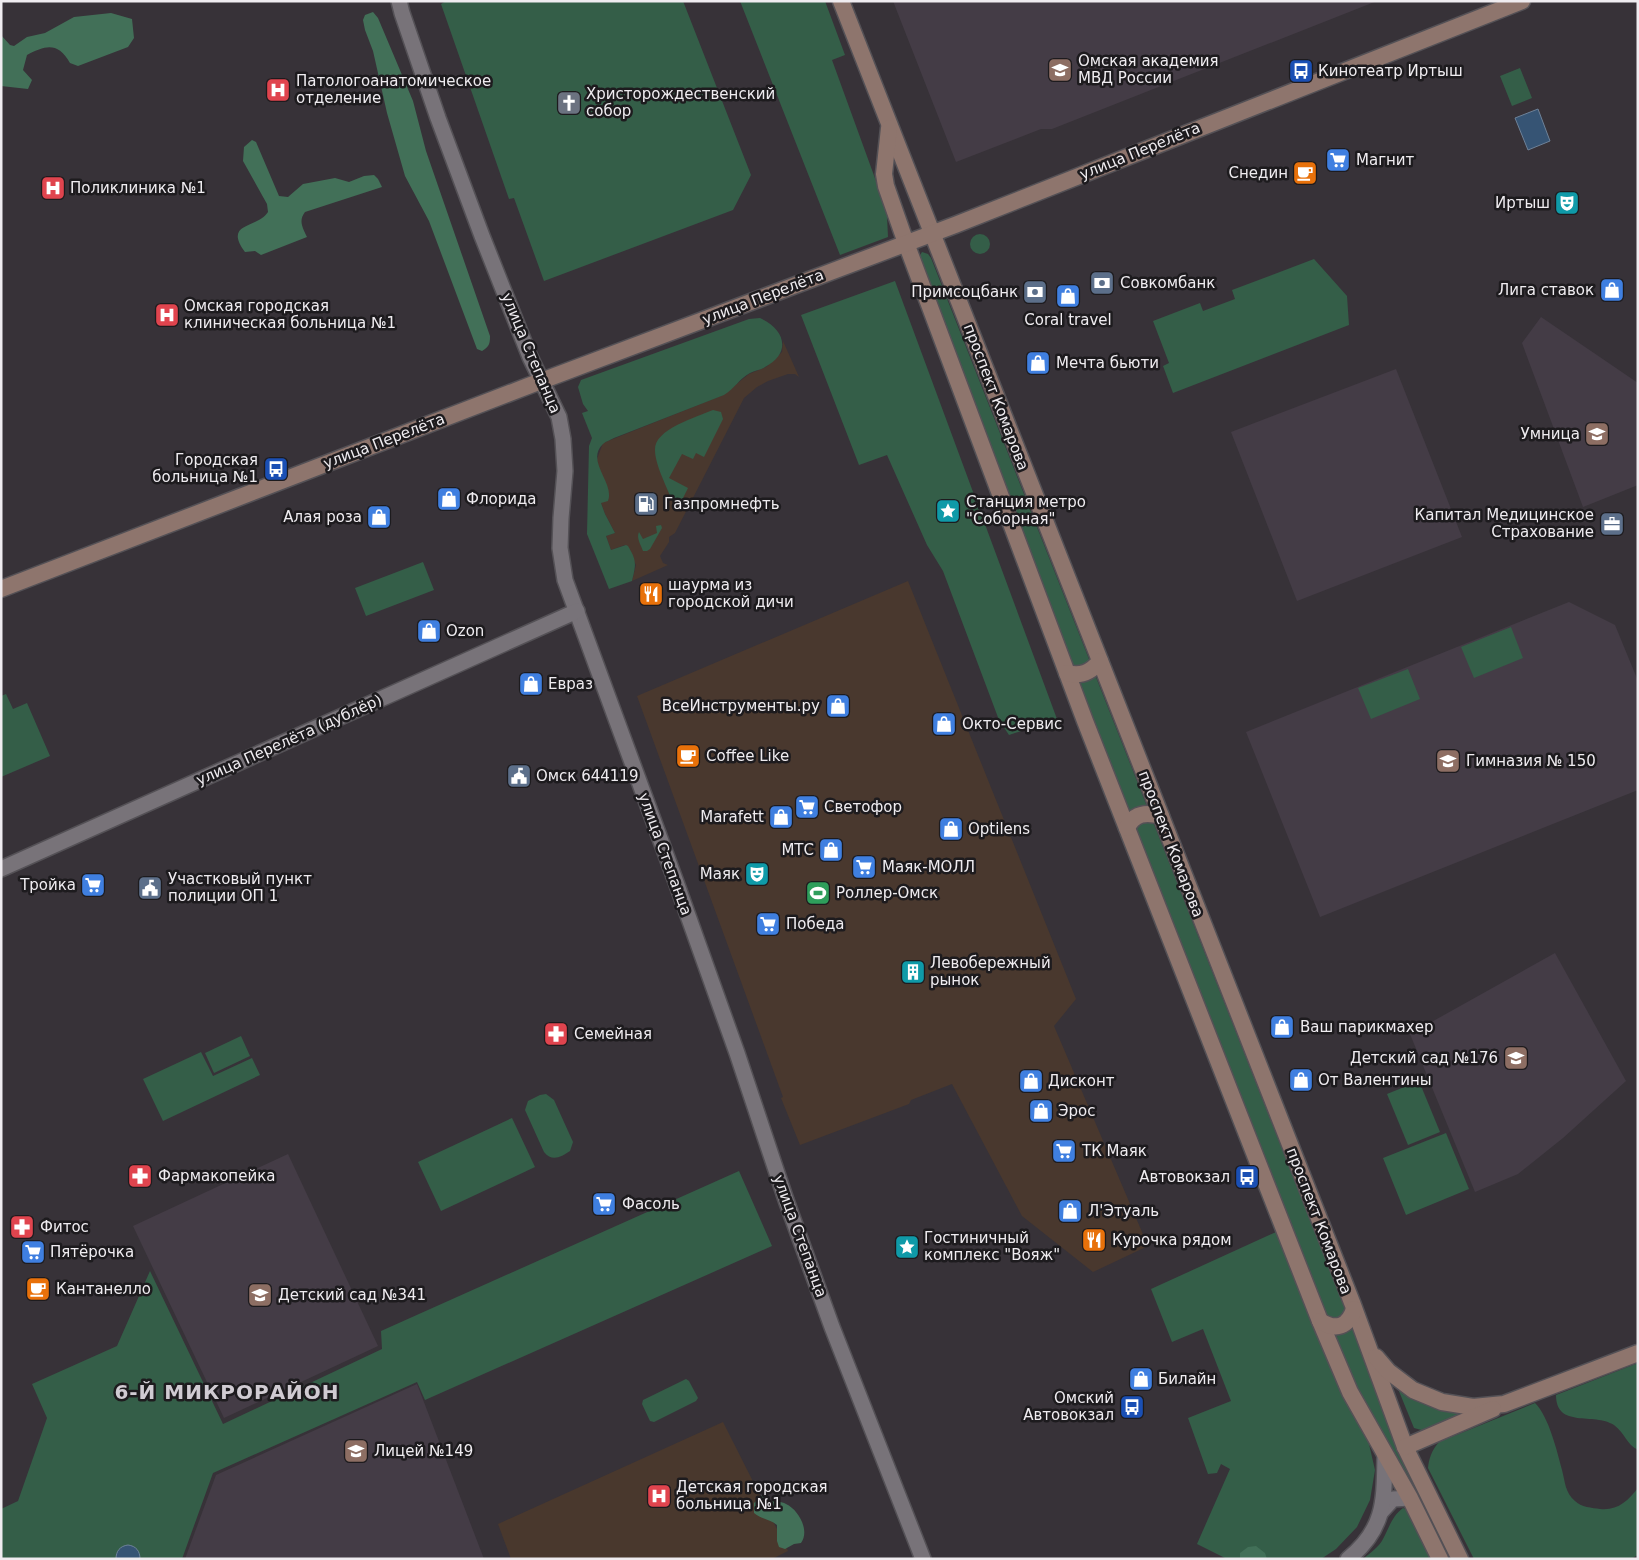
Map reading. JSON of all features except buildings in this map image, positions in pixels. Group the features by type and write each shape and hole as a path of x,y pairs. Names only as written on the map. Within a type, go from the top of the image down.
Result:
{"main road":[{"name":"проспект Комарова","path":"840,1 1354,1309 1405,1447 1460,1559"},
{"name":"улица Перелёта","path":"1,589 543,380 932,233 1522,1"},
{"name":"проспект Комарова","path":"889,126 884,174 886,186 1126,828 1320,1321 1350,1392 1410,1498 1440,1559"},
{"path":"1067,673 1081,675 1088,672 1100,660"},
{"path":"1126,828 1136,816 1144,814 1160,816"},
{"path":"1320,1321 1328,1326 1336,1327 1345,1324 1351,1317 1354,1309"},
{"path":"1368,1347 1388,1371 1414,1390 1442,1402 1473,1407 1504,1404"},
{"path":"1405,1447 1504,1404 1638,1353"}],"street":[{"name":"улица Степанца","path":"400,1 402,13 438,118 482,236 530,357 543,380 559,417 563,439 565,471 560,548 566,580 672,873 832,1327 923,1559"},
{"name":"улица Перелёта (дублёр)","path":"1,869 577,610"},
{"path":"1348,1559 1364,1546 1374,1531 1384,1490 1385,1454"},
{"path":"1380,1512 1393,1499 1410,1498"}],"shaded area":[{"name":"Омская академия МВД России","path":"893,1 1377,1 1052,129 1041,129 956,162"},
{"name":"Умница","path":"1541,317 1638,383 1638,485 1583,507 1522,343"},
{"path":"783,341 799,377 795,374 788,374 768,381 744,398 675,533 669,537 669,542 660,556 663,563 668,565 632,581 636,565 625,545 611,550 606,536 615,533 601,503 597,459 603,443 723,395 749,374 766,367 774,360 782,352"},
{"path":"1396,369 1462,537 1297,601 1231,432"},
{"name":"Левобережный рынок","path":"908,581 1076,999 1054,1026 1148,1246 1093,1272 1022,1216 952,1084 911,1100 909,1104 800,1145 781,1098 783,1097 637,696"},
{"name":"Гимназия № 150","path":"1569,602 1615,625 1638,681 1638,790 1320,917 1246,732"},
{"name":"Детский сад №176","path":"1555,953 1626,1081 1563,1138 1518,1174 1475,1192 1410,1034"},
{"name":"Детский сад №341","path":"288,1154 378,1346 224,1418 133,1226"},
{"name":"Лицей №149","path":"417,1384 484,1559 185,1559 216,1475"},
{"name":"Детская городская больница №1","path":"723,1422 788,1551 772,1559 511,1559 498,1524"}],"green space":[{"path":"446,1 683,1 751,175 733,210 544,281 514,198 509,199 441,4"},
{"path":"740,1 825,1 845,55 832,60 876,181 887,216 888,237 840,255"},
{"path":"373,12 378,18 413,101 426,151 490,336 489,345 482,351 477,349 429,221 405,176 387,113 373,51 363,20 365,15"},
{"path":"111,13 132,19 134,38 128,47 78,66 70,63 61,51 51,47 40,49 27,55 23,70 32,80 28,89 1,86 1,35 10,45 14,46 27,37 45,33 74,17"},
{"path":"1520,68 1532,98 1512,106 1500,76"},
{"path":"252,140 256,142 279,196 288,197 303,184 335,178 349,182 364,176 374,175 382,187 305,212 302,221 307,237 261,255 255,251 245,252 239,242 238,235 240,231 268,212 267,204 243,161 244,147"},
{"path":"980,234 987,237 990,244 987,251 980,254 973,251 970,244 973,237"},
{"path":"922,252 928,254 931,258 1089,659 1088,666 1070,667 919,257"},
{"path":"1314,259 1347,296 1349,325 1173,393 1163,366 1169,363 1153,321 1200,303 1203,311 1235,299 1232,290"},
{"path":"895,281 1057,719 1009,735 999,720 943,571 927,545 887,455 859,465 801,315"},
{"path":"760,318 775,328 782,341 782,348 774,361 746,375 724,395 614,438 604,443 598,451 597,458 609,494 608,501 601,503 615,533 606,536 611,550 628,546 635,563 632,581 609,589 587,534 589,446 592,438 582,413 588,411 583,404 578,387 581,380 749,319"},
{"path":"713,410 721,412 723,419 704,457 696,453 693,459 682,454 669,478 688,488 682,500 674,501 671,498 657,462 655,450 657,443 661,436 669,430 687,420"},
{"path":"661,525 662,528 650,549 643,551 638,539 639,532 643,539 657,533 656,526"},
{"path":"423,562 434,590 366,616 355,588"},
{"path":"1511,627 1523,658 1474,678 1461,647"},
{"path":"1408,669 1420,699 1371,719 1358,688"},
{"path":"1094,672 1344,1306 1371,1380 1403,1456 1454,1559 1447,1559 1357,1390 1324,1314 1075,680"},
{"path":"6,694 13,709 27,703 50,756 1,777 1,696"},
{"path":"241,1036 250,1056 214,1073 205,1053"},
{"path":"201,1052 213,1076 252,1058 260,1075 163,1121 143,1079"},
{"path":"1419,1081 1440,1132 1408,1145 1387,1094"},
{"path":"546,1094 554,1100 573,1142 570,1151 557,1158 550,1157 544,1152 525,1110 528,1101"},
{"path":"512,1118 535,1167 441,1211 418,1162"},
{"path":"1446,1133 1469,1189 1406,1215 1383,1158"},
{"path":"739,1171 772,1246 425,1400 417,1382 213,1473 182,1559 1,1559 1,1509 18,1501 47,1418 32,1384 117,1346 150,1271 223,1424 382,1349 381,1331"},
{"path":"1276,1232 1339,1383 1369,1444 1375,1470 1370,1500 1357,1527 1336,1549 1321,1559 1227,1559 1197,1544 1230,1469 1221,1464 1217,1473 1208,1474 1188,1418 1231,1401 1203,1329 1172,1342 1151,1289"},
{"path":"1638,1363 1638,1450 1631,1445 1614,1425 1606,1421 1569,1416 1562,1412 1558,1406 1556,1395"},
{"path":"686,1379 698,1398 696,1401 654,1422 650,1421 642,1404 643,1400"},
{"path":"1394,1379 1466,1413 1425,1431 1414,1428"},
{"path":"1535,1403 1548,1425 1558,1453 1566,1487 1575,1501 1580,1505 1590,1508 1606,1509 1617,1507 1626,1501 1638,1488 1638,1555 1631,1559 1474,1559 1428,1468 1431,1454 1439,1442"},
{"path":"763,1494 771,1501 784,1503 791,1507 799,1516 804,1527 801,1543 794,1544 785,1549 779,1547 777,1525 754,1513 754,1503"},
{"path":"1403,1508 1408,1510 1436,1559 1363,1559 1379,1545 1393,1518"},
{"path":"1256,1546 1265,1553 1267,1559 1240,1559 1240,1553 1248,1547"}],"water":[{"path":"1538,109 1550,141 1528,150 1515,118"},
{"path":"128,1545 137,1549 140,1559 116,1559 119,1549"}],"place":[{"name":"Омская академия МВД России","path":"1060,70"},
{"name":"Кинотеатр Иртыш","path":"1301,71"},
{"name":"Патологоанатомическое отделение","path":"278,90"},
{"name":"Христорождественский собор","path":"569,103"},
{"name":"Магнит","path":"1338,160"},
{"name":"Снедин","path":"1305,173"},
{"name":"Поликлиника №1","path":"53,188"},
{"name":"Иртыш","path":"1567,203"},
{"name":"Совкомбанк","path":"1102,283"},
{"name":"Лига ставок","path":"1612,290"},
{"name":"Примсоцбанк","path":"1035,292"},
{"name":"Coral travel","path":"1068,296"},
{"name":"Омская городская клиническая больница №1","path":"167,315"},
{"name":"Мечта бьюти","path":"1038,363"},
{"name":"Умница","path":"1597,434"},
{"name":"Городская больница №1","path":"276,469"},
{"name":"Флорида","path":"449,499"},
{"name":"Газпромнефть","path":"646,504"},
{"name":"Станция метро \"Соборная\"","path":"948,511"},
{"name":"Алая роза","path":"379,517"},
{"name":"Капитал Медицинское Страхование","path":"1612,524"},
{"name":"шаурма из городской дичи","path":"651,594"},
{"name":"Ozon","path":"429,631"},
{"name":"Евраз","path":"531,684"},
{"name":"ВсеИнструменты.ру","path":"838,706"},
{"name":"Окто-Сервис","path":"944,724"},
{"name":"Coffee Like","path":"688,756"},
{"name":"Гимназия № 150","path":"1448,761"},
{"name":"Омск 644119","path":"519,776"},
{"name":"Светофор","path":"807,807"},
{"name":"Marafett","path":"781,817"},
{"name":"Optilens","path":"951,829"},
{"name":"МТС","path":"831,850"},
{"name":"Маяк-МОЛЛ","path":"864,867"},
{"name":"Маяк","path":"757,874"},
{"name":"Тройка","path":"93,885"},
{"name":"Участковый пункт полиции ОП 1","path":"150,888"},
{"name":"Роллер-Омск","path":"818,893"},
{"name":"Победа","path":"768,924"},
{"name":"Левобережный рынок","path":"913,972"},
{"name":"Ваш парикмахер","path":"1282,1027"},
{"name":"Семейная","path":"556,1034"},
{"name":"Детский сад №176","path":"1516,1058"},
{"name":"От Валентины","path":"1301,1080"},
{"name":"Дисконт","path":"1031,1081"},
{"name":"Эрос","path":"1041,1111"},
{"name":"ТК Маяк","path":"1064,1151"},
{"name":"Фармакопейка","path":"140,1176"},
{"name":"Автовокзал","path":"1247,1177"},
{"name":"Фасоль","path":"604,1204"},
{"name":"Л'Этуаль","path":"1070,1211"},
{"name":"Фитос","path":"22,1227"},
{"name":"Курочка рядом","path":"1094,1240"},
{"name":"Гостиничный комплекс \"Вояж\"","path":"907,1247"},
{"name":"Пятёрочка","path":"33,1252"},
{"name":"Кантанелло","path":"38,1289"},
{"name":"Детский сад №341","path":"260,1295"},
{"name":"Билайн","path":"1141,1379"},
{"name":"Омский Автовокзал","path":"1132,1407"},
{"name":"Лицей №149","path":"356,1451"},
{"name":"Детская городская больница №1","path":"659,1496"}],"district":[{"name":"6-Й МИКРОРАЙОН","path":"227,1392"}]}
